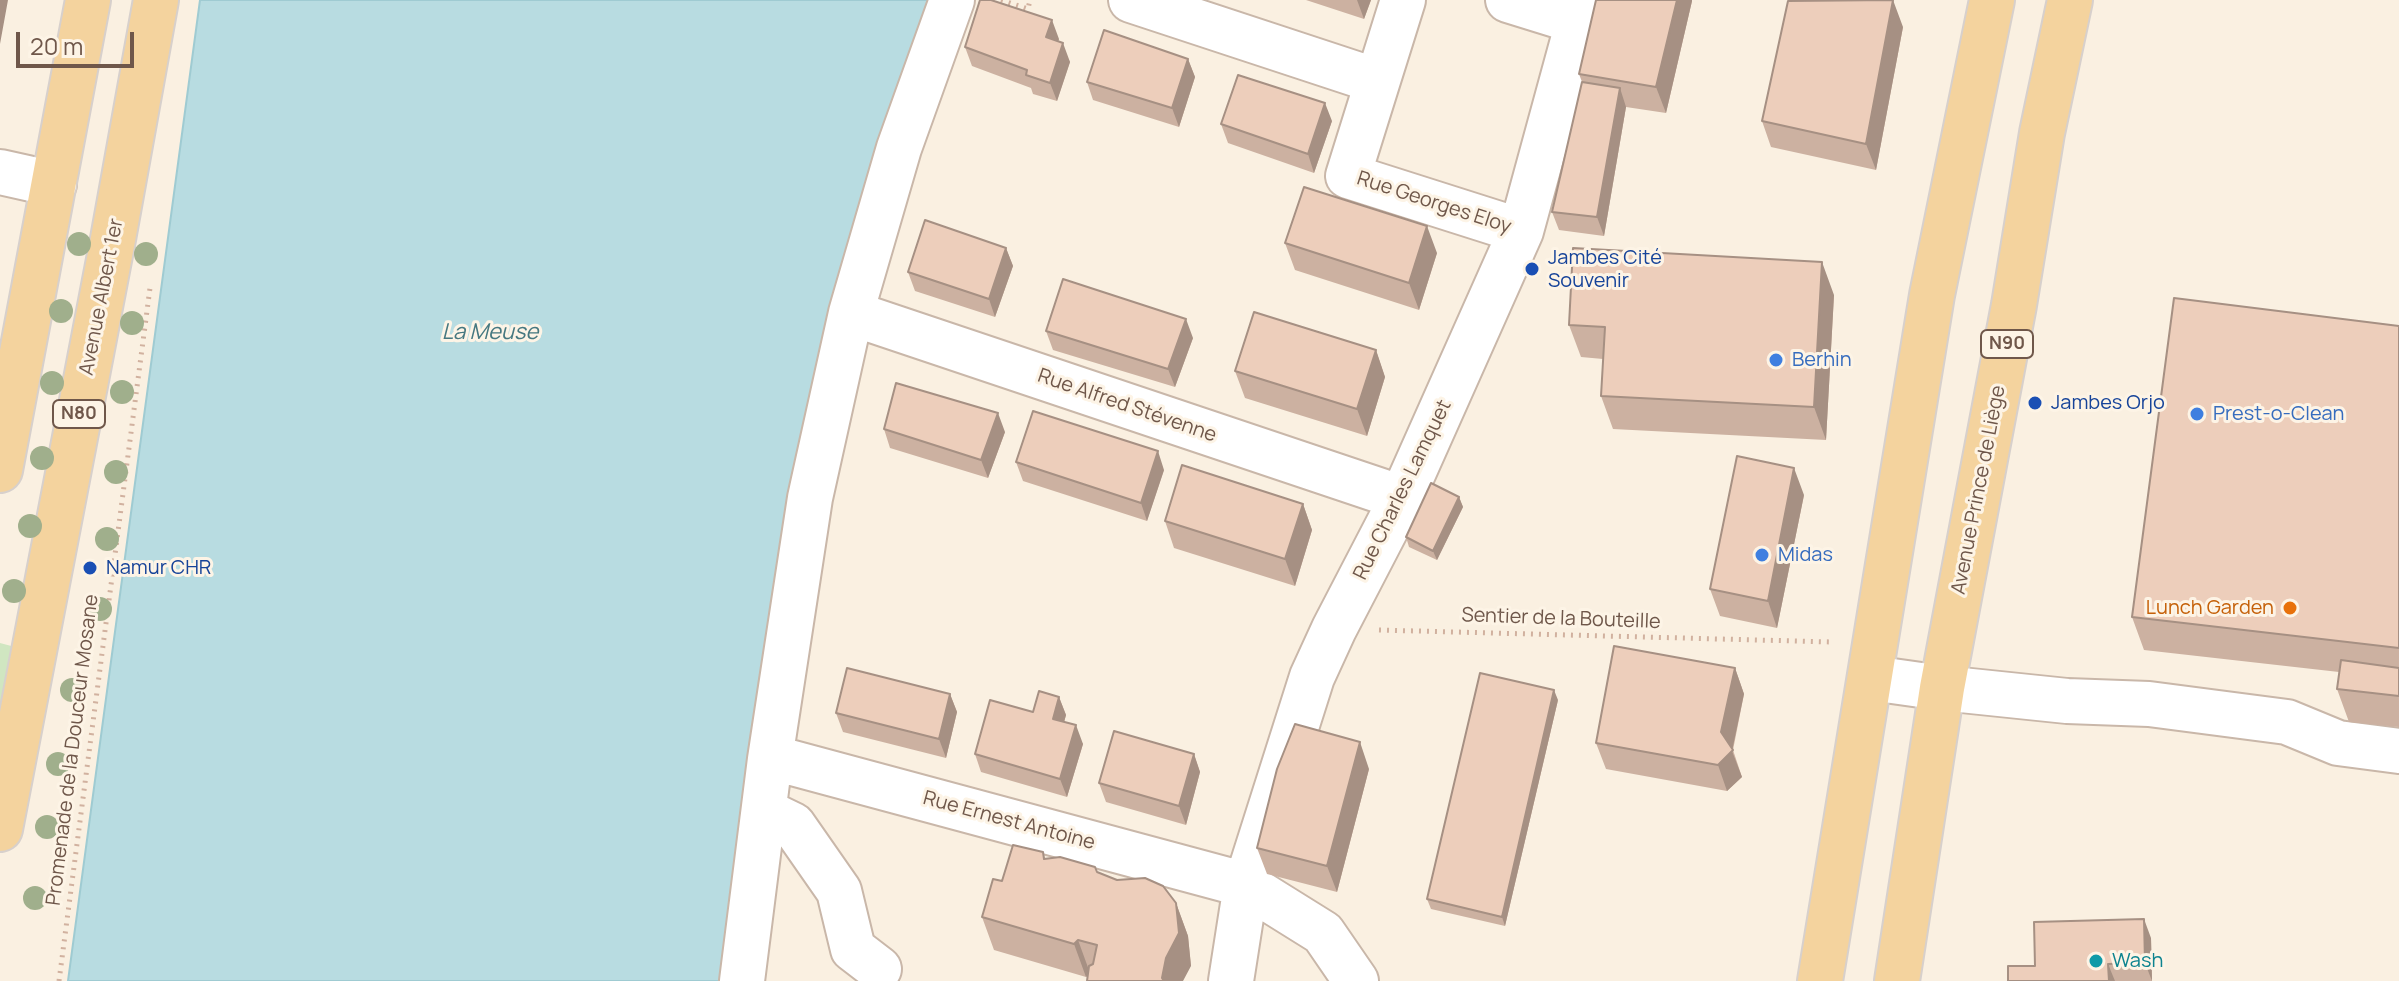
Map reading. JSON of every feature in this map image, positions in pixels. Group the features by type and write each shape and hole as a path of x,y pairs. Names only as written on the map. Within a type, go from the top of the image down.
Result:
{"main road":[{"path":"0,470 88,0"},
{"name":"Avenue Albert 1er","path":"0,829 156,0"},
{"path":"1820,981 1932,295 1992,0"},
{"name":"Avenue Prince de Liège","path":"1897,981 1942,688 2014,305 2042,133 2070,0"},
{"path":"54,184 113,239"}],"street":[{"path":"742,981 770,759 810,498 851,313 899,148 952,0"},
{"path":"1131,0 1377,81"},
{"name":"Rue Georges Eloy","path":"1403,0 1348,176 1521,231"},
{"path":"1508,0 1581,11"},
{"name":"Rue Charles Lamquet","path":"1231,981 1246,885 1312,677 1402,498 1521,231 1581,11"},
{"path":"0,172 54,184"},
{"name":"Rue Alfred Stévenne","path":"851,313 1402,498"},
{"path":"1871,678 2067,701 2149,704 2287,722 2338,743 2399,751"},
{"name":"Rue Ernest Antoine","path":"770,759 1246,885 1323,933 1356,981"},
{"path":"764,811 793,825 839,891 853,949 879,969"}],"path":[{"path":"1001,0 1028,9 1030,0"},
{"name":"Promenade de la Douceur Mosane","path":"59,981 151,277"},
{"name":"Sentier de la Bouteille","path":"1334,629 1835,642"}],"green space":[{"path":"0,643 15,647 0,725"}],"water":[{"name":"La Meuse","path":"200,0 934,0 726,981 68,981"}],"building":[{"path":"980,0 991,0 1052,20 1046,37 1063,43 1050,83 1026,75 1027,70 965,47"},
{"path":"1596,0 1677,0 1656,87 1579,74"},
{"path":"1893,0 1866,144 1762,121 1788,1"},
{"path":"1104,30 1188,59 1172,108 1087,82"},
{"path":"1238,75 1325,103 1308,154 1221,124"},
{"path":"1582,82 1620,88 1597,217 1552,212"},
{"path":"1304,187 1427,226 1409,283 1285,243"},
{"path":"925,220 1006,248 989,299 908,272"},
{"path":"1573,248 1822,262 1814,407 1601,396 1605,327 1569,325"},
{"path":"1063,279 1186,319 1168,369 1046,331"},
{"path":"2174,298 2399,326 2399,648 2132,617"},
{"path":"1254,312 1376,350 1357,409 1235,371"},
{"path":"896,383 998,413 981,460 884,429"},
{"path":"1033,411 1158,451 1141,503 1016,462"},
{"name":"Midas","path":"1737,456 1794,468 1768,601 1710,589"},
{"path":"1182,465 1303,504 1285,559 1165,521"},
{"path":"1431,483 1459,497 1433,551 1406,537"},
{"path":"1614,646 1735,668 1721,732 1733,750 1718,765 1596,743"},
{"path":"2341,660 2399,668 2399,696 2337,689"},
{"path":"847,668 950,694 939,739 836,713"},
{"path":"1480,673 1554,690 1502,917 1427,899"},
{"path":"1039,691 1059,697 1053,719 1076,725 1060,779 975,754 990,700 1033,712"},
{"path":"1295,724 1360,742 1327,866 1257,848 1277,769"},
{"path":"1114,731 1194,754 1179,806 1099,783"},
{"path":"1013,845 1043,852 1044,859 1060,857 1095,867 1097,872 1117,880 1145,878 1163,886 1176,903 1179,933 1166,958 1164,981 1087,981 1097,945 1078,940 1074,944 982,917 993,879 1002,881"},
{"path":"2144,919 2145,963 2108,964 2109,981 2008,981 2008,966 2035,966 2034,922"}],"place":[{"name":"Jambes Cité Souvenir","path":"1532,269"},
{"name":"Berhin","path":"1776,360"},
{"name":"Jambes Orjo","path":"2035,403"},
{"name":"Prest-o-Clean","path":"2197,414"},
{"name":"Midas","path":"1762,555"},
{"name":"Namur CHR","path":"90,568"},
{"name":"Lunch Garden","path":"2290,608"},
{"name":"Wash","path":"2096,961"}]}
